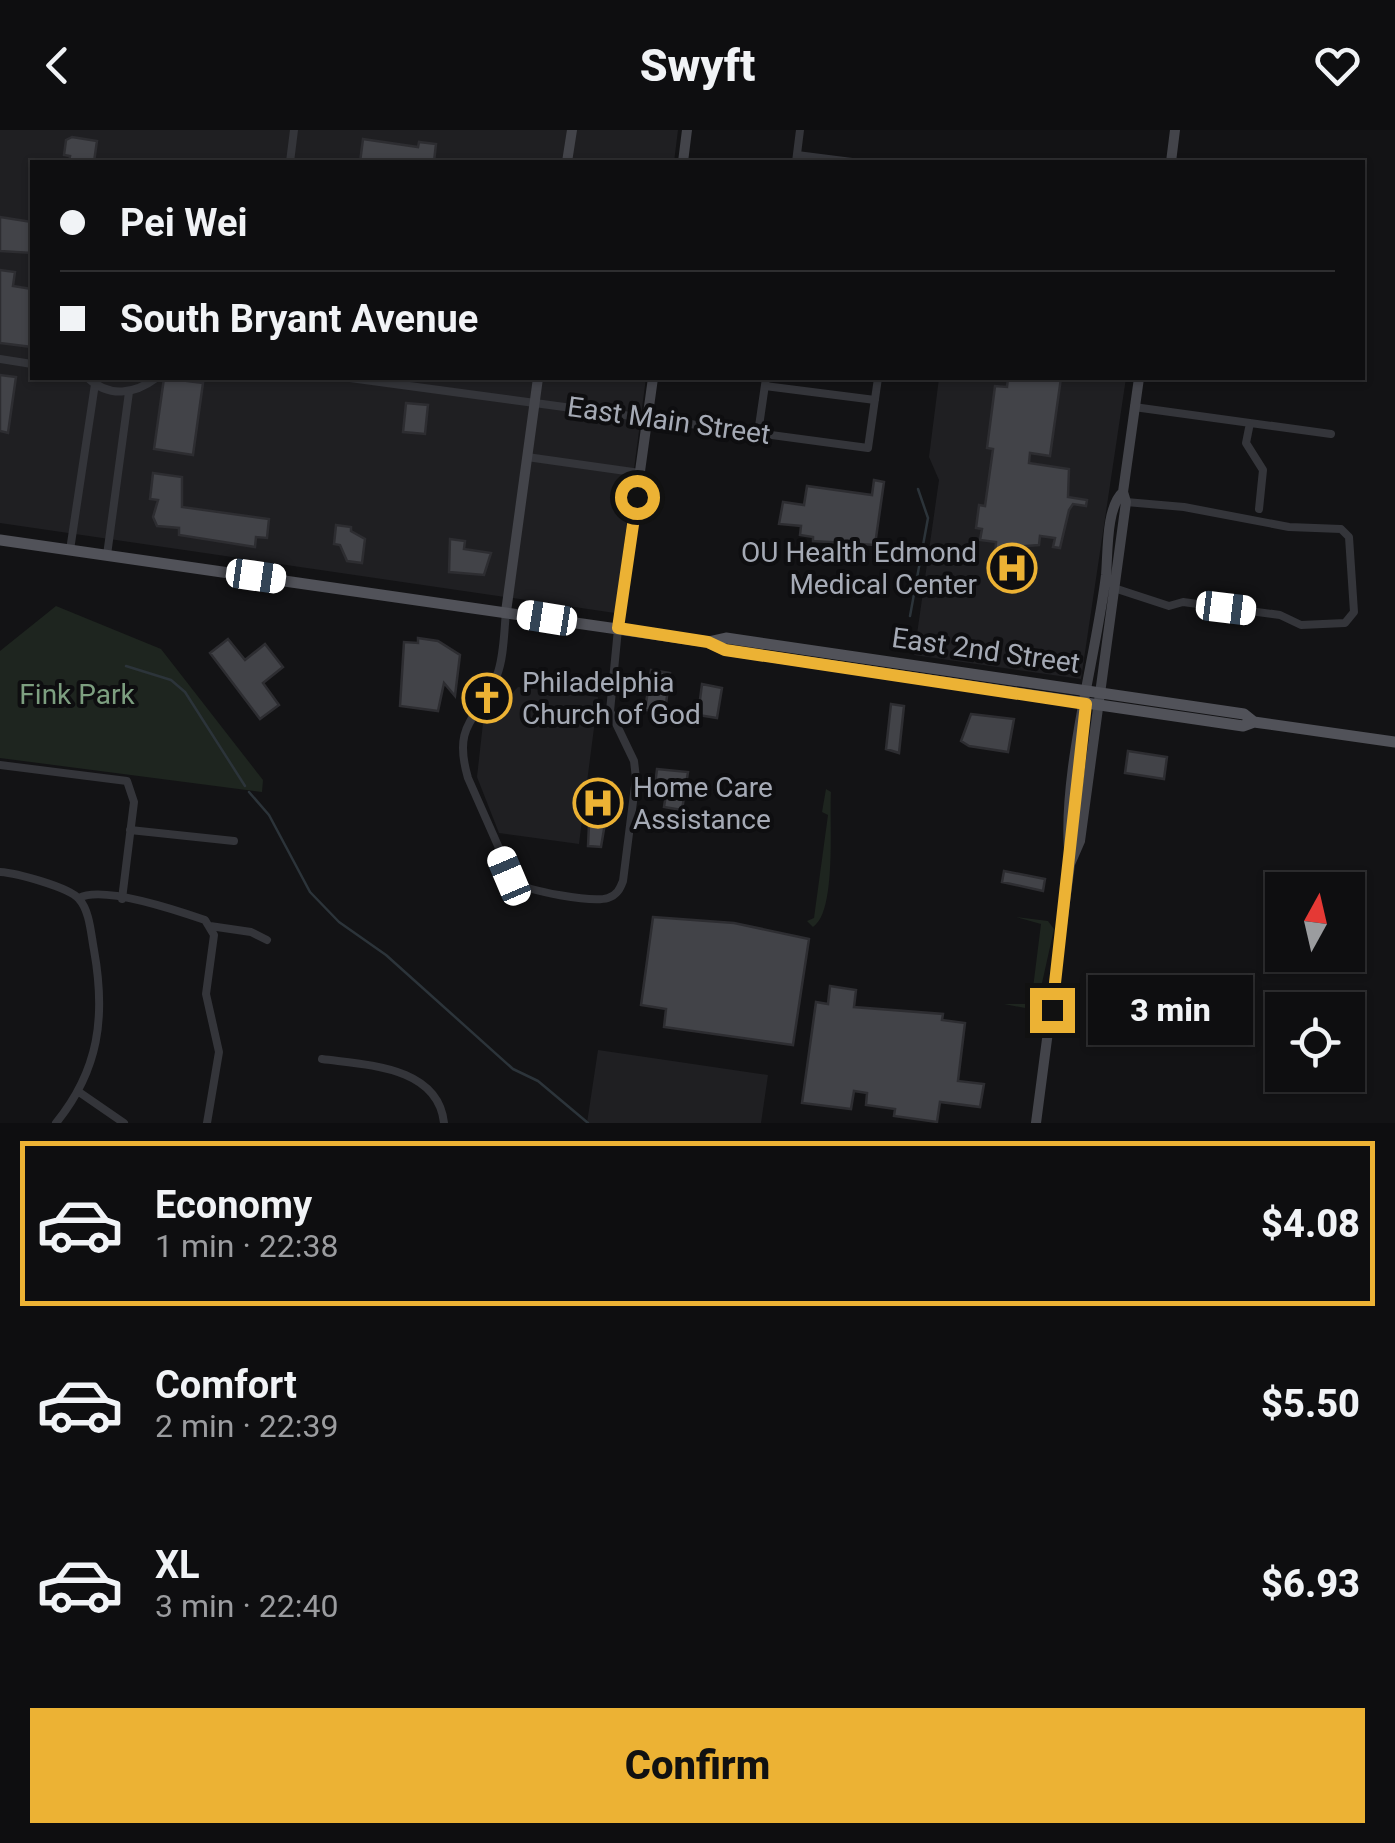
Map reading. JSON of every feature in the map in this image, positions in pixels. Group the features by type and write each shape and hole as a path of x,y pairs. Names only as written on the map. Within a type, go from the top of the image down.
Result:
{"main road":[{"path":"568,160 572,130"},
{"path":"683,160 687,130"},
{"path":"1170,160 1176,130"},
{"path":"506,612 538,380"},
{"path":"618,628 653,380"},
{"path":"1094,698 1117,589 1139,380"},
{"path":"1036,1123 1070,864 1080,841 1110,538 1117,498 1125,497"},
{"name":"East 2nd Street","path":"0,540 618,628 708,642 725,650 934,681 1094,698"},
{"name":"East 2nd Street","path":"708,642 726,638 953,670 1243,726 1254,722 1395,742"},
{"path":"757,654 796,648"},
{"path":"934,681 953,670"}],"street":[{"path":"290,160 294,130"},
{"path":"797,159 800,130"},
{"path":"0,358 30,364"},
{"path":"70,550 92,381 129,392 152,380"},
{"name":"East Main Street","path":"365,380 868,448 875,400"},
{"path":"758,433 765,382 875,400 878,380"},
{"path":"107,555 129,392"},
{"path":"1134,407 1331,434"},
{"path":"1250,423 1246,444 1263,470 1259,509"},
{"path":"527,457 640,472"},
{"path":"1117,589 1169,606 1183,602 1280,615 1302,625 1345,623 1354,612 1349,538 1341,529 1289,527 1125,497"},
{"path":"506,612 498,673 464,732 463,760 468,778 514,882 534,890 602,899 617,893 623,881 636,778 634,760 610,712 618,628"},
{"path":"0,765 95,779 121,778 133,793 122,898"},
{"path":"130,830 234,841"},
{"path":"0,872 16,873 78,898 90,893 122,898 192,916 210,926 251,932 266,940"},
{"path":"56,1123 79,1092 100,1028 98,975 78,898"},
{"path":"207,1123 219,1052 206,994 214,934 210,926"},
{"path":"322,1059 409,1075 437,1101 444,1123"},
{"path":"79,1092 124,1123"}],"shaded area":[{"path":"0,130 678,130 674,160 30,160 30,380 646,380 615,613 0,523"},
{"name":"OU Health Edmond Medical Center","path":"939,380 1126,380 1081,679 914,655 939,480 929,457"},
{"path":"518,687 598,697 579,844 499,833 477,777 483,723"},
{"path":"598,1050 768,1075 761,1123 587,1123"}],"green space":[{"name":"Fink Park","path":"56,606 161,649 263,780 262,792 0,758 0,651"},
{"path":"826,789 831,792 829,885 821,918 813,927 807,921 814,918 828,815 822,812"},
{"path":"1016,917 1048,921 1054,929 1036,1010 1004,1004 1031,1004 1041,924"}],"building":[{"path":"72,137 97,141 94,160 69,160 70,156 64,155 66,140"},
{"path":"363,139 418,147 419,142 436,144 434,160 360,160"},
{"path":"0,217 30,222 30,253 0,251"},
{"path":"0,270 15,272 13,286 30,289 30,347 0,343"},
{"path":"0,375 16,377 8,433 0,431"},
{"path":"164,380 203,383 193,455 154,449"},
{"path":"1008,380 1061,380 1050,456 1030,453 1029,463 1069,469 1068,497 1087,500 1086,506 1073,504 1069,510 1060,548 1053,547 1055,538 1040,536 1039,545 1014,547 1012,559 995,557 996,542 980,540 982,529 976,528 979,505 985,506 993,449 987,448 995,386 1007,387"},
{"path":"406,403 428,405 425,434 403,432"},
{"path":"153,473 182,477 182,507 269,519 267,538 256,537 255,547 179,535 179,528 157,526 153,517 158,500 150,499"},
{"path":"874,480 884,482 875,545 813,541 813,537 800,535 801,526 779,524 783,502 804,505 807,486 872,495"},
{"path":"336,525 351,527 351,531 365,539 362,563 347,561 340,545 334,544"},
{"path":"450,539 465,541 464,549 491,553 484,575 449,572"},
{"path":"418,638 438,641 460,655 455,696 444,683 438,711 400,706 404,642 418,643"},
{"path":"228,639 245,660 265,644 283,667 263,683 279,705 260,719 210,653"},
{"path":"651,670 670,673 665,712 645,710"},
{"path":"702,684 722,688 717,718 698,715"},
{"path":"891,704 904,706 899,753 886,749"},
{"path":"971,714 1014,719 1008,752 969,746 961,741"},
{"path":"1128,751 1167,757 1164,779 1125,773"},
{"path":"657,769 688,772 682,810 664,807 666,794 654,793"},
{"path":"591,780 612,782 601,847 588,846"},
{"path":"1004,871 1045,879 1043,891 1002,882"},
{"path":"653,917 734,923 809,939 793,1045 664,1027 666,1009 641,1005"},
{"path":"830,986 856,990 854,1007 943,1014 942,1020 965,1023 958,1081 984,1084 980,1107 940,1102 937,1122 894,1116 895,1109 866,1105 867,1093 854,1091 851,1109 802,1103 816,1002 828,1004"}],"waterway":[{"path":"910,616 928,518 918,489"},
{"path":"126,666 171,680 185,692 245,786"},
{"path":"249,792 269,815 310,892 339,922 386,955 513,1069 538,1081 588,1123"}],"place":[{"name":"OU Health Edmond Medical Center","path":"1012,568"},
{"name":"Philadelphia Church of God","path":"487,698"},
{"name":"Home Care Assistance","path":"598,803"}],"route":[{"path":"637,497 618,628 708,642 725,650 1086,704 1069,825 1070,864 1052,1010"}]}
